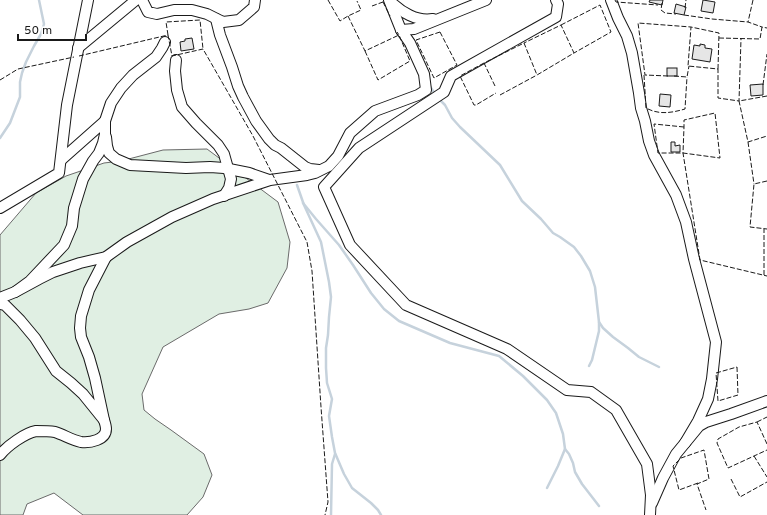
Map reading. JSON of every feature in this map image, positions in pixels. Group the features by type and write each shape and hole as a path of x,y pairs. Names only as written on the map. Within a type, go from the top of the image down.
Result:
{"street":[{"path":"0,208 59,173 67,105 88,0"},
{"path":"78,48 136,0"},
{"path":"142,0 148,12 157,14 174,10 192,10 207,14 224,22 239,20 254,7 256,0"},
{"path":"389,0 406,13 419,19 424,20 441,18"},
{"path":"0,298 15,292 53,272 80,263 106,257 127,242 172,217 213,199 269,180 307,175 329,166 338,156 350,133 375,112 418,96 426,90 424,74 410,43 401,30 389,0"},
{"path":"401,30 414,29 486,0"},
{"path":"556,0 558,4 556,16 450,76 444,92 359,148 324,187 350,245 406,305 506,349 567,390 591,392 616,410 647,464 651,511"},
{"path":"611,0 627,36 632,53 641,108 649,141 654,155 676,194 686,222 694,259 716,342 708,399 698,421 685,443"},
{"path":"216,19 238,86 256,121 275,145 305,167 321,170"},
{"path":"165,42 156,57 133,75 121,88 111,103 105,121 105,134 109,153 116,159 130,165 186,168 210,167 229,169 249,173 269,180"},
{"path":"176,60 175,71 177,90 182,107 218,145 224,154 231,179 229,188 224,196"},
{"path":"61,160 105,121"},
{"path":"15,292 30,281 64,245 72,226 74,208 83,179 99,153 105,134"},
{"path":"0,455 18,440 36,431 51,432 81,442 92,442 105,435 106,429 96,378 81,337 80,328 81,316 89,290 106,257"},
{"path":"0,304 5,305 20,320 35,338 56,371 83,394 104,420"},
{"path":"651,511 664,478 676,454 699,426 706,422 767,401"}],"green space":[{"path":"207,149 278,202 290,242 287,268 268,303 249,309 219,314 163,347 142,394 144,410 204,454 212,475 203,497 187,515 83,515 54,493 27,504 23,515 0,515 0,235 36,193 66,176 104,163 121,161 163,150"}],"building":[{"path":"650,0 663,0 662,5 649,2"},
{"path":"703,0 715,2 713,13 701,11"},
{"path":"676,4 686,7 684,15 674,13"},
{"path":"192,38 194,49 181,51 180,42 185,41 185,39"},
{"path":"700,44 705,45 705,48 712,49 710,62 692,59 694,45 700,46"},
{"path":"667,68 677,68 677,76 667,76"},
{"path":"763,84 763,95 751,96 750,85"},
{"path":"660,94 671,95 670,107 659,106"},
{"path":"671,142 675,142 675,146 680,145 680,152 671,152"}],"waterway":[{"path":"0,138 10,123 20,97 20,82 22,73 26,62 41,34 44,24 39,0"},
{"path":"429,85 435,94"},
{"path":"439,99 460,127 500,165 522,201 553,233 574,247 581,256 590,271 595,287 599,322 603,328 639,357 659,367"},
{"path":"297,185 304,205 321,242 329,282 331,297 326,348 326,368 327,383 332,399 329,416 335,453 352,488 371,503 381,515"},
{"path":"303,203 339,245 371,293 384,309 399,321 450,343 499,356 523,376 547,400 556,413 563,434 565,449 573,463 575,472 582,484 599,506"},
{"path":"589,366 592,360 599,331 599,322"},
{"path":"547,488 565,449"},
{"path":"331,515 332,464 335,454"}],"fence":[{"path":"328,0 340,21 361,10 357,1"},
{"path":"372,6 383,2 383,0"},
{"path":"615,0 616,2 658,5"},
{"path":"685,8 686,0"},
{"path":"753,0 748,22 762,27"},
{"path":"383,2 390,16"},
{"path":"662,3 661,10 665,13 676,14"},
{"path":"561,25 600,5 611,32 574,53"},
{"path":"684,15 748,22"},
{"path":"348,16 365,51 399,35 397,32"},
{"path":"168,35 166,22 200,20 203,49"},
{"path":"668,76 645,75 638,23 691,27"},
{"path":"495,86 484,63 524,43 537,75 574,53 561,25 524,43"},
{"path":"718,69 719,33 691,27 688,66 718,69 718,98 739,101 741,39"},
{"path":"719,38 760,39 762,27 767,28"},
{"path":"440,32 457,65 434,78 416,40 440,32"},
{"path":"79,56 168,35 172,56 203,49 253,136 307,242 312,271 328,502 325,515"},
{"path":"365,51 378,80 410,61 399,35"},
{"path":"763,85 767,54"},
{"path":"0,80 18,69 74,57"},
{"path":"484,63 460,76 474,105 496,93"},
{"path":"674,76 687,77 689,66"},
{"path":"500,95 537,75"},
{"path":"644,75 646,108 656,112 670,112 685,109 687,77"},
{"path":"767,96 739,101 748,142 767,136"},
{"path":"684,127 654,124 658,153 683,153 720,158 715,113 684,120 684,127 683,153 700,260 767,276"},
{"path":"748,142 754,184"},
{"path":"767,181 754,184 750,227 767,229"},
{"path":"764,229 764,275"},
{"path":"737,367 738,395 718,401 716,373 737,367"},
{"path":"757,422 767,417"},
{"path":"767,444 757,422 739,427 718,439 717,443 728,468 767,450"},
{"path":"698,483 679,490 673,466 681,458 704,450 709,479 697,484 706,510"},
{"path":"754,456 767,477"},
{"path":"731,479 740,497 767,482"}]}
